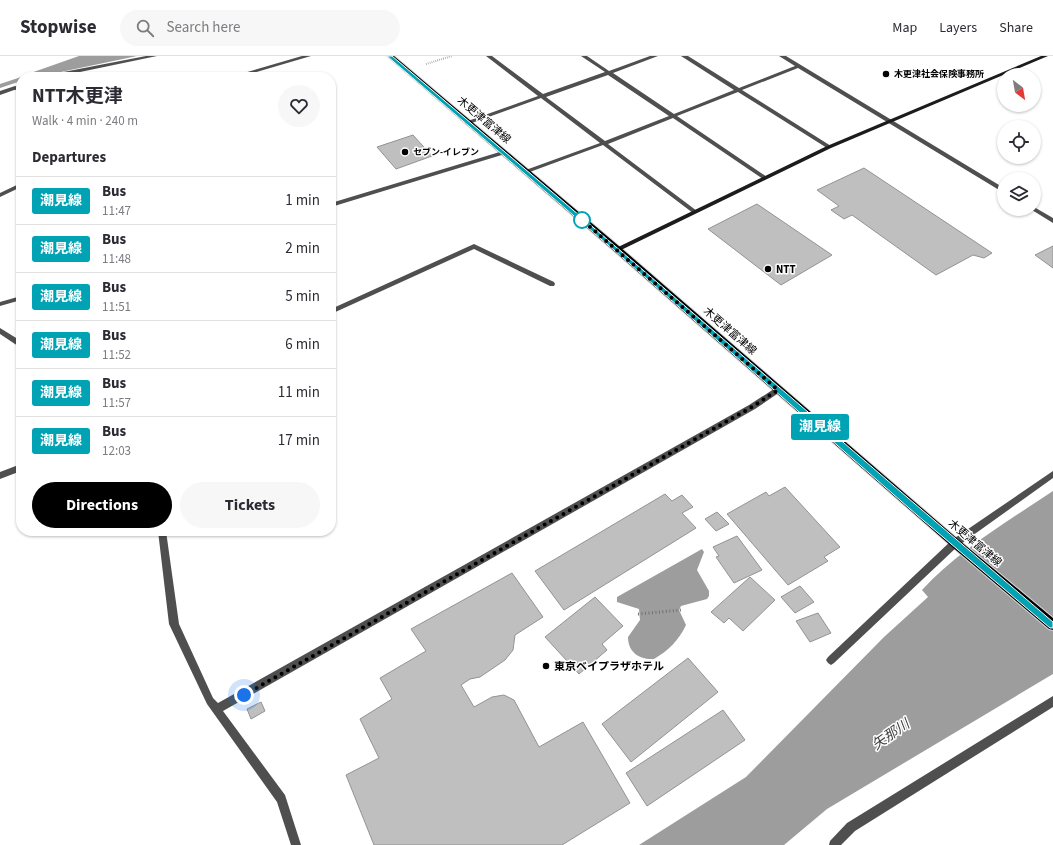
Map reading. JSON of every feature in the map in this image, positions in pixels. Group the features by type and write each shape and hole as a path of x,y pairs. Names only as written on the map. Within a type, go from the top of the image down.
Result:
{"main road":[{"name":"木更津富津線","path":"390,56 617,249 955,543 1053,625"}],"street":[{"path":"73,72 154,56"},
{"path":"251,72 308,56"},
{"path":"489,56 695,212"},
{"path":"584,56 765,178"},
{"path":"467,123 655,56"},
{"path":"684,56 829,147"},
{"path":"782,56 997,187"},
{"path":"617,249 829,147 1045,56"},
{"path":"525,172 605,143 799,66"},
{"path":"0,93 16,88"},
{"path":"336,203 503,153"},
{"path":"0,195 16,187"},
{"path":"1041,213 1053,221"},
{"path":"336,310 474,246 552,284"},
{"path":"0,304 16,299"},
{"path":"0,331 16,342"},
{"path":"216,710 752,407 778,390"},
{"path":"0,476 16,469"},
{"path":"831,660 955,543 1053,474"},
{"path":"163,536 174,624 210,701 281,799 296,845"},
{"path":"834,845 851,827 1053,701"}],"path":[{"path":"406,70 452,56"},
{"path":"638,614 681,610"}],"water":[{"path":"79,56 137,56 61,72 34,72"},
{"name":"矢那川","path":"1053,491 1053,674 827,809 784,845 639,845 746,777 884,637 928,597 922,590 936,575 984,537"},
{"path":"702,549 704,552 697,570 709,591 709,596 707,599 681,606 679,610 686,625 680,636 668,649 654,659 644,658 635,654 630,647 628,637 640,620 639,609 617,602 617,597"}],"building":[{"name":"セブン-イレブン","path":"413,135 432,156 396,169 377,147"},
{"path":"864,168 992,253 984,258 973,255 936,275 852,215 844,219 831,210 839,206 817,190"},
{"path":"757,204 832,255 781,285 708,229"},
{"path":"1053,246 1053,268 1035,255"},
{"path":"785,487 840,547 824,557 828,561 788,585 727,514 766,492 769,496"},
{"path":"665,494 672,501 682,495 693,507 682,513 696,528 564,610 535,571"},
{"path":"717,512 729,524 716,531 705,519"},
{"path":"737,536 762,570 734,583 716,557 719,556 713,547"},
{"path":"512,573 543,617 515,635 513,650 505,660 480,677 470,679 461,685 474,707 492,697 504,695 514,700 539,747 583,722 630,803 562,845 374,845 346,775 379,758 360,719 392,699 380,678 426,651 411,629"},
{"path":"750,577 775,600 743,631 729,618 724,623 711,612"},
{"path":"800,586 814,602 795,613 781,597"},
{"path":"595,597 623,626 602,644 607,650 579,674 545,637"},
{"path":"818,613 831,633 810,642 796,621"},
{"path":"688,658 718,692 631,762 602,724"},
{"path":"261,702 265,711 251,719 247,709"},
{"path":"723,710 745,740 647,806 626,773"}],"waterway":[{"path":"0,86 16,81"}],"bus line":[{"name":"潮見線","path":"390,56 617,249 920,513 1053,625"}],"place":[{"name":"木更津社会保険事務所","path":"886,74"},
{"name":"セブン-イレブン","path":"405,152"},
{"name":"NTT","path":"768,269"},
{"name":"東京ベイプラザホテル","path":"546,666"}],"route":[{"path":"244,695 752,407 778,390 582,220"}]}
